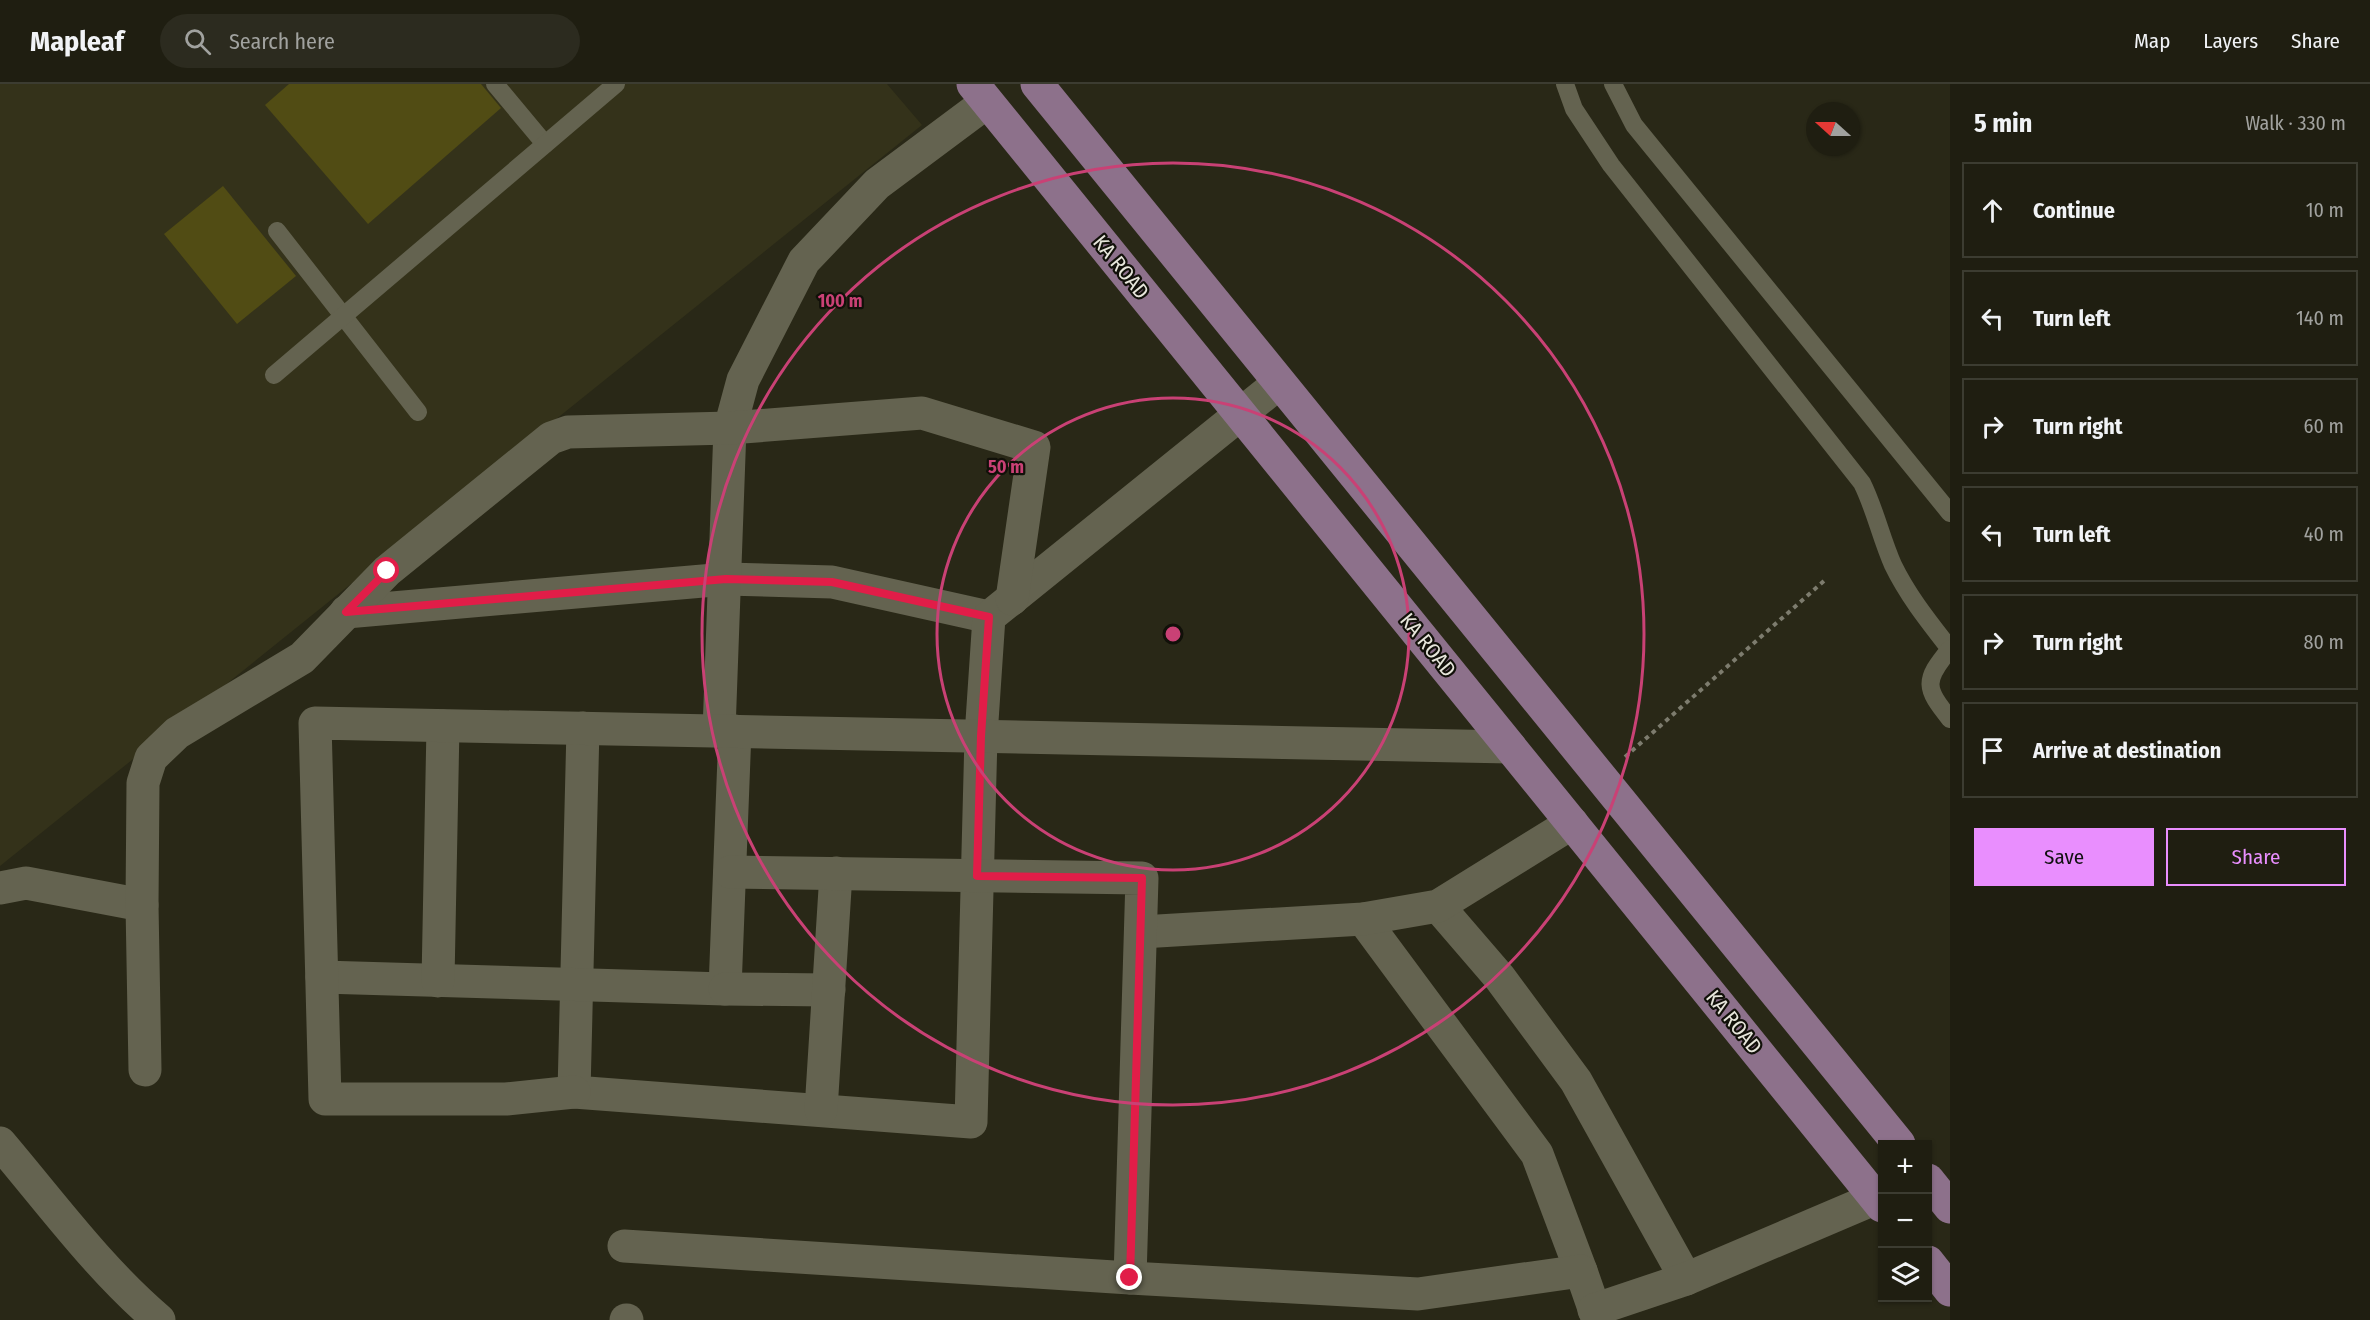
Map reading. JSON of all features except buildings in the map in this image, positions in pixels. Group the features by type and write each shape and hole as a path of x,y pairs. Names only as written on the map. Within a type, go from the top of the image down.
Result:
{"main road":[{"path":"1037,84 1896,1140"},
{"name":"KA ROAD","path":"980,93 1878,1201"},
{"path":"1932,1185 1950,1207"},
{"path":"1932,1267 1950,1290"}],"street":[{"path":"725,989 730,872 726,579 730,428 743,380 804,261 877,184 980,93"},
{"path":"346,612 726,579 832,582 1001,608 1279,383"},
{"path":"146,1070 142,905 143,783 151,758 177,734 302,658 387,571 551,438 568,432 730,428 922,414 1034,447 1001,608 981,736 972,1122 574,1092 506,1099 325,1099 315,723 443,726 583,728 981,736 1510,747"},
{"path":"438,981 443,726"},
{"path":"574,1092 583,728"},
{"path":"1141,932 1364,919 1438,906 1572,823"},
{"path":"730,872 1142,878 1130,1278"},
{"path":"821,1110 836,873"},
{"path":"0,888 26,883 142,905"},
{"path":"1438,906 1500,978 1576,1081 1686,1279"},
{"path":"1364,919 1537,1154 1596,1315 1878,1202"},
{"path":"322,977 829,990"},
{"path":"0,1143 86,1245 159,1320"},
{"path":"624,1246 1418,1294 1581,1270"}],"lane":[{"path":"495,84 545,144"},
{"path":"274,375 615,84"},
{"path":"1565,84 1574,109 1611,165 1863,483 1901,581 1916,606 1950,649 1935,667 1930,685 1934,699 1950,719"},
{"path":"1614,84 1634,125 1950,513"},
{"path":"277,231 418,412"}],"path":[{"path":"1600,779 1824,581"}],"shaded area":[{"path":"0,84 887,84 922,125 0,866"}],"route":[{"path":"387,571 346,612 726,579 832,582 989,617 981,736 977,876 1142,878 1130,1278"}]}
